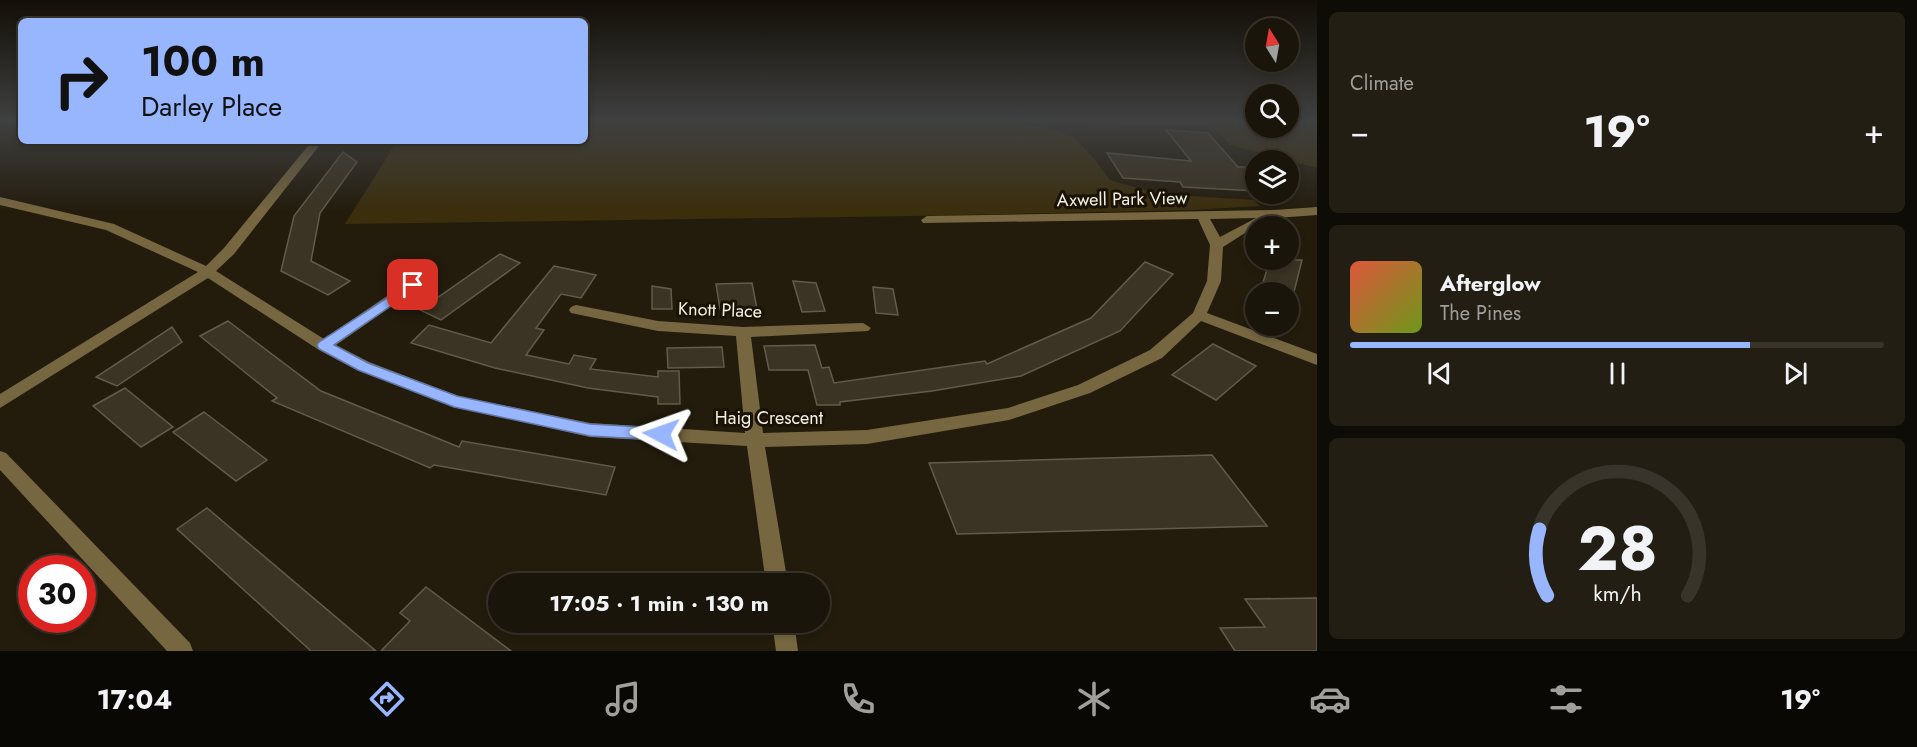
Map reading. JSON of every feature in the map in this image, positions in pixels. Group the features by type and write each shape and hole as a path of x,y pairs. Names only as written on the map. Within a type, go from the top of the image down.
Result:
{"street":[{"path":"0,402 208,272 229,251 310,151"},
{"name":"Haig Crescent","path":"0,201 110,227 208,272 324,345 363,366 454,401 590,430 755,440 867,437 1009,414 1084,389 1156,354 1199,315 1214,281 1217,245"},
{"name":"Axwell Park View","path":"927,220 1274,214 1317,211"},
{"path":"1202,215 1217,245 1238,231 1274,214"},
{"path":"324,345 430,273"},
{"name":"Knott Place","path":"576,310 658,326 743,332 863,328"},
{"path":"1199,315 1317,360"},
{"path":"743,332 755,440 775,573"},
{"path":"0,458 182,651"},
{"path":"785,633 787,651"}],"shaded area":[{"path":"390,151 1087,151 1110,180 1160,194 1245,199 1245,204 1260,206 1191,210 345,224"},
{"path":"1299,151 1317,151 1317,168 1299,163"}],"building":[{"path":"1183,151 1224,151 1238,167 1245,167 1245,190 1183,187 1180,182 1123,178 1107,153 1191,161"},
{"path":"343,152 357,162 320,213 311,261 350,281 328,295 281,271 294,216"},
{"path":"500,254 520,263 441,320 420,310"},
{"path":"1299,260 1302,260 1296,282 1263,282 1267,270 1299,270"},
{"path":"1145,262 1173,274 1120,331 1021,376 932,391 840,402 840,405 817,405 808,370 769,370 764,346 815,345 822,368 829,367 834,383 985,361 987,364 1091,318"},
{"path":"554,266 596,275 581,298 561,294 536,328 544,330 526,355 569,364 574,355 596,359 590,369 658,377 658,371 679,371 680,404 658,404 658,397 588,388 495,368 411,343 429,325 491,343"},
{"path":"793,281 816,283 825,311 802,312"},
{"path":"752,283 757,309 720,309 716,284"},
{"path":"652,286 671,289 672,309 652,309"},
{"path":"873,287 893,289 898,315 876,313"},
{"path":"228,321 321,391 459,447 462,441 615,467 606,495 434,465 430,468 272,401 277,398 200,336"},
{"path":"172,327 182,342 117,386 96,377"},
{"path":"1213,344 1256,366 1216,400 1172,375"},
{"path":"722,347 724,367 668,368 667,348"},
{"path":"125,388 173,427 141,447 93,406"},
{"path":"204,412 267,460 236,481 173,432"},
{"path":"1212,455 1267,526 957,534 929,463"},
{"path":"207,508 376,651 311,651 177,529"},
{"path":"426,587 511,651 381,651 410,621 400,613"},
{"path":"1317,598 1317,651 1235,651 1220,628 1265,627 1245,599"}],"route":[{"path":"413,285 324,345 363,366 454,401 590,430 661,434"}]}
